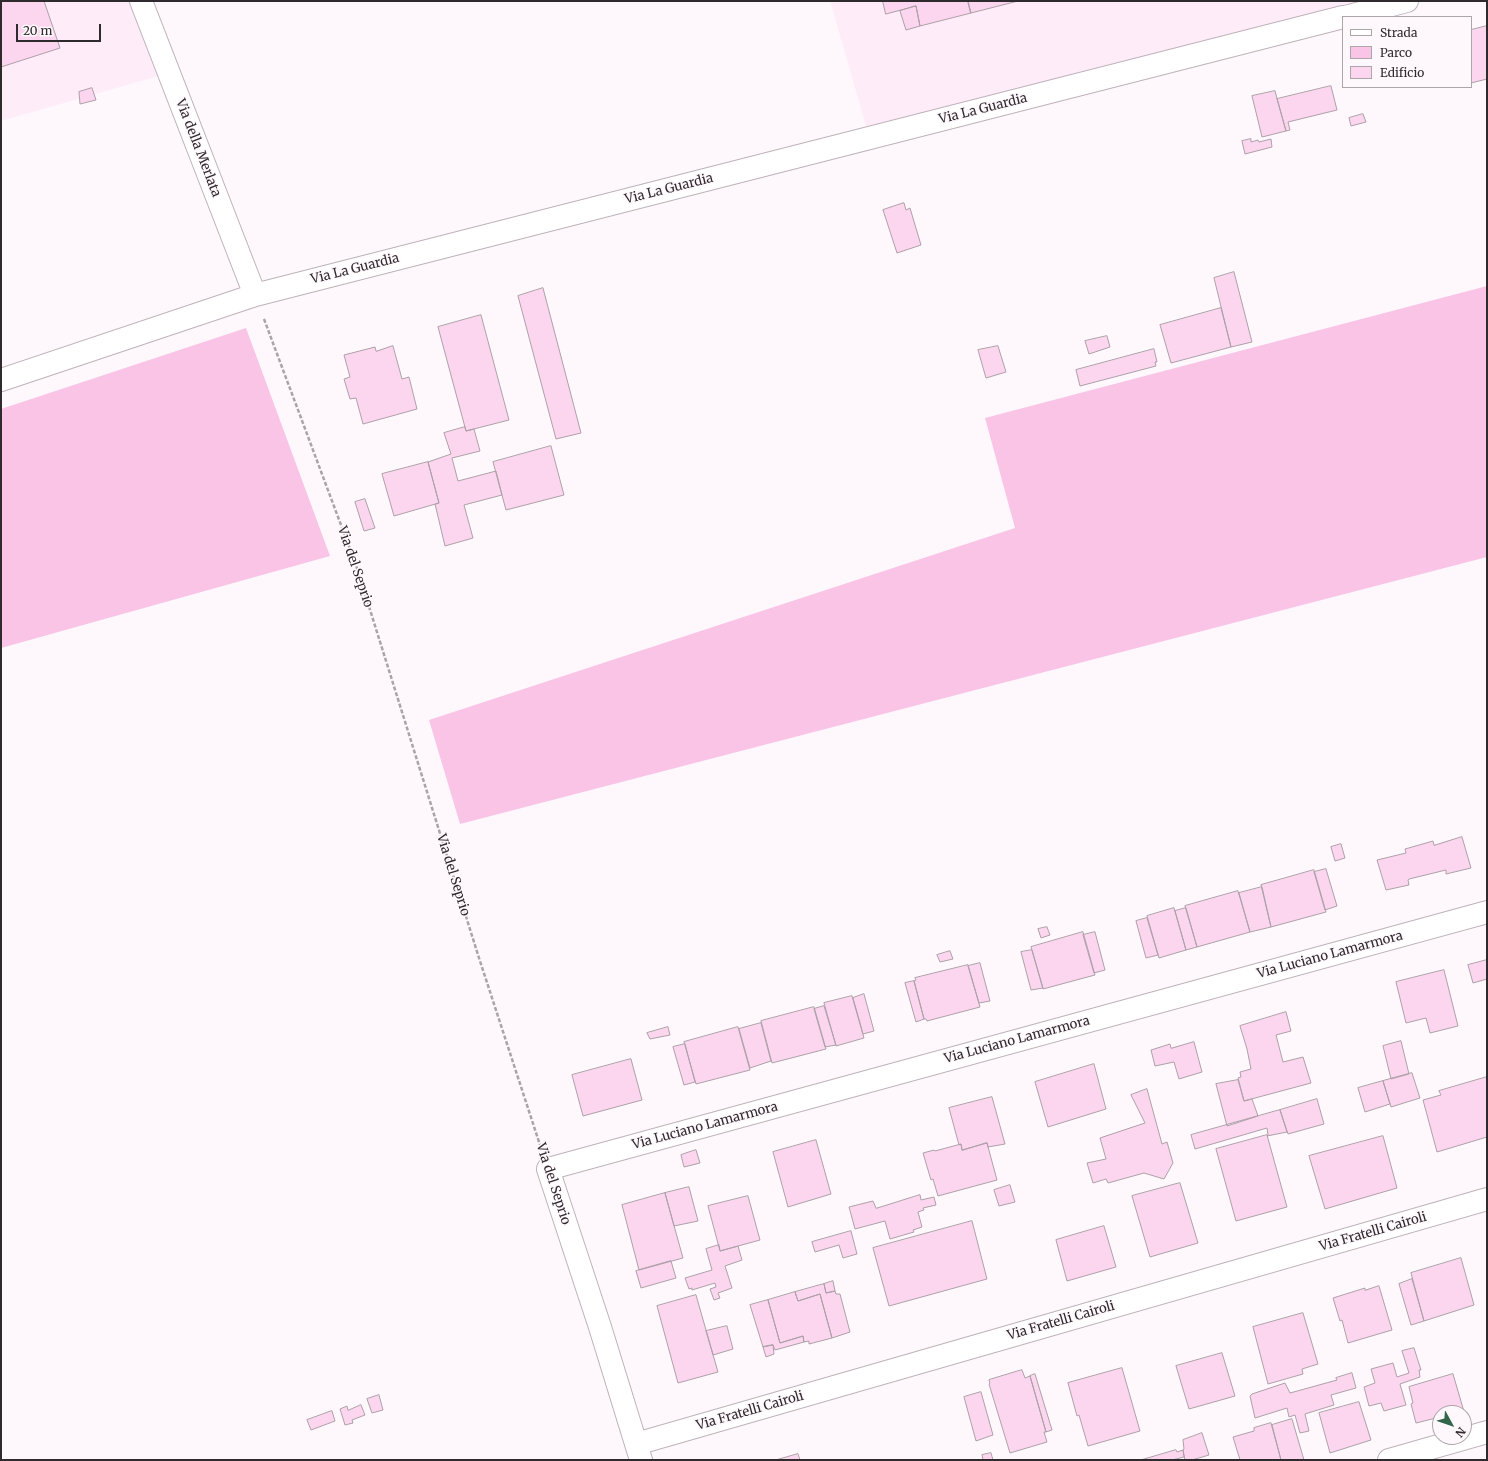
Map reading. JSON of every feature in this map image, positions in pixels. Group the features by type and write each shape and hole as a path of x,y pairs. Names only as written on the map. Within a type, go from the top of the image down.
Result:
{"street":[{"name":"Via della Merlata","path":"141,1 255,294"},
{"name":"Via La Guardia","path":"1348,16 1407,1"},
{"name":"Via La Guardia","path":"1,380 255,294 1342,18"},
{"name":"Via Luciano Lamarmora","path":"548,1169 1487,912"},
{"name":"Via del Seprio","path":"548,1169 600,1327 638,1452"},
{"name":"Via Fratelli Cairoli","path":"638,1452 1487,1199"},
{"path":"1389,1460 1487,1432"}],"path":[{"name":"Via del Seprio","path":"255,294 356,565 479,958 548,1169"}],"shaded area":[{"path":"1,1 134,1 162,75 1,121"},
{"path":"830,1 1365,1 867,130"}],"green space":[{"path":"1487,286 1487,557 460,824 429,720 1015,528 985,418"},
{"path":"246,328 330,556 1,648 1,409"}],"building":[{"path":"1,1 44,1 60,48 1,67"},
{"path":"883,1 968,1 971,13 920,26 916,6 886,14"},
{"path":"968,1 1018,1 971,13"},
{"path":"916,6 920,26 906,30 900,11"},
{"path":"1487,26 1487,79 1472,83 1472,30"},
{"path":"1331,86 1337,110 1288,122 1290,130 1286,131 1277,99"},
{"path":"92,88 96,100 80,104 79,92"},
{"path":"1275,91 1286,131 1262,137 1252,96"},
{"path":"1363,114 1366,122 1351,126 1349,118"},
{"path":"1251,139 1251,142 1258,140 1259,142 1271,139 1272,147 1245,154 1242,141"},
{"path":"904,203 906,210 910,208 921,245 897,253 883,210"},
{"path":"1234,272 1252,342 1231,347 1214,278"},
{"path":"543,288 581,433 556,439 518,296"},
{"path":"1221,308 1231,347 1171,363 1160,325"},
{"path":"481,315 509,420 466,431 438,327"},
{"path":"1107,336 1110,347 1089,354 1085,341"},
{"path":"393,346 402,379 409,377 417,409 363,424 356,398 350,399 344,379 350,377 344,355 375,347 376,351"},
{"path":"998,346 1006,372 986,378 978,350"},
{"path":"1154,349 1157,362 1155,362 1156,366 1080,386 1076,370"},
{"path":"465,427 466,431 474,429 480,451 452,458 458,481 496,471 502,495 464,505 473,538 445,546 435,504 439,503 428,462 451,454 444,433"},
{"path":"551,446 564,495 506,510 493,462"},
{"path":"428,462 439,503 394,516 382,474"},
{"path":"365,499 375,528 364,531 355,502"},
{"path":"1462,837 1471,868 1446,874 1446,870 1409,879 1409,885 1386,890 1377,860 1406,853 1405,849 1433,841 1434,845"},
{"path":"1341,844 1345,858 1335,861 1331,847"},
{"path":"1326,869 1337,906 1325,910 1314,872"},
{"path":"1314,870 1326,912 1271,927 1261,885"},
{"path":"1262,887 1271,927 1250,932 1239,893"},
{"path":"1238,891 1250,932 1197,947 1185,906"},
{"path":"1174,908 1186,950 1159,958 1147,916"},
{"path":"1186,908 1197,947 1186,950 1175,911"},
{"path":"1147,918 1158,955 1146,958 1136,921"},
{"path":"1047,927 1050,935 1041,938 1038,929"},
{"path":"1083,932 1095,975 1043,989 1031,947"},
{"path":"1095,932 1105,970 1094,973 1083,935"},
{"path":"1032,950 1043,988 1031,990 1021,952"},
{"path":"950,951 953,959 940,962 937,955"},
{"path":"1487,960 1487,979 1473,983 1468,965"},
{"path":"980,963 990,1001 979,1003 968,966"},
{"path":"968,965 980,1007 927,1021 924,1019 914,981 916,980 915,978"},
{"path":"1444,970 1458,1026 1430,1033 1426,1018 1406,1023 1396,982"},
{"path":"914,981 924,1019 916,1022 905,983"},
{"path":"864,994 874,1031 863,1034 853,998"},
{"path":"852,996 864,1038 836,1046 824,1003"},
{"path":"824,1006 836,1045 825,1047 814,1009"},
{"path":"814,1007 826,1049 772,1063 761,1021"},
{"path":"1286,1012 1291,1031 1276,1035 1283,1062 1303,1057 1311,1083 1244,1101 1238,1078 1241,1077 1240,1072 1251,1069 1240,1026"},
{"path":"761,1023 771,1061 750,1068 739,1029"},
{"path":"668,1027 670,1035 650,1039 647,1033"},
{"path":"738,1027 750,1070 696,1084 684,1042"},
{"path":"1401,1041 1409,1074 1391,1079 1383,1046"},
{"path":"1194,1042 1202,1072 1179,1079 1174,1062 1155,1066 1151,1050 1170,1044 1171,1048"},
{"path":"685,1044 695,1082 684,1085 673,1047"},
{"path":"631,1059 642,1100 583,1116 572,1075"},
{"path":"1094,1064 1106,1109 1048,1127 1035,1082"},
{"path":"1412,1073 1420,1098 1391,1107 1383,1081"},
{"path":"1487,1077 1487,1137 1437,1152 1423,1100 1441,1095 1439,1091"},
{"path":"1238,1080 1244,1101 1252,1099 1258,1116 1227,1126 1216,1084"},
{"path":"1383,1081 1390,1104 1365,1112 1358,1088"},
{"path":"1147,1089 1162,1144 1167,1142 1173,1163 1164,1179 1144,1173 1108,1183 1106,1179 1093,1183 1087,1163 1106,1159 1100,1138 1145,1123 1131,1095"},
{"path":"992,1097 1005,1144 988,1147 987,1143 962,1150 961,1144 959,1145 949,1108"},
{"path":"1317,1099 1324,1124 1288,1134 1280,1110"},
{"path":"1280,1110 1287,1132 1267,1136 1267,1128 1195,1149 1191,1135"},
{"path":"1267,1135 1287,1207 1236,1221 1216,1149"},
{"path":"1383,1136 1397,1188 1325,1209 1309,1156"},
{"path":"816,1140 831,1194 788,1207 773,1152"},
{"path":"987,1143 997,1180 938,1196 933,1179 931,1180 923,1153 961,1144 962,1150"},
{"path":"696,1150 700,1163 684,1167 681,1155"},
{"path":"1180,1183 1198,1243 1150,1257 1132,1196"},
{"path":"1010,1185 1015,1202 999,1206 994,1190"},
{"path":"689,1187 698,1221 674,1226 665,1193"},
{"path":"665,1193 683,1258 639,1270 622,1205"},
{"path":"920,1195 921,1200 934,1197 936,1205 923,1208 924,1210 918,1212 922,1227 913,1230 914,1232 890,1239 885,1221 855,1229 849,1207 873,1201 876,1208"},
{"path":"748,1196 760,1240 720,1251 708,1206"},
{"path":"972,1221 987,1279 889,1306 873,1248"},
{"path":"1104,1226 1116,1267 1067,1281 1056,1240"},
{"path":"851,1231 857,1254 843,1258 839,1245 815,1252 812,1242"},
{"path":"719,1245 720,1251 738,1246 742,1260 725,1266 732,1288 718,1293 720,1298 714,1300 710,1289 716,1287 715,1283 692,1290 692,1288 689,1289 685,1278 712,1270 706,1249"},
{"path":"1461,1258 1474,1305 1424,1321 1411,1273"},
{"path":"671,1261 676,1278 641,1288 636,1271"},
{"path":"1412,1279 1424,1321 1411,1325 1399,1284"},
{"path":"833,1281 835,1291 826,1293 824,1284"},
{"path":"824,1284 826,1293 835,1291 836,1294 840,1294 850,1332 832,1338 820,1294 798,1301 795,1292"},
{"path":"1379,1286 1392,1330 1348,1343 1342,1320 1340,1321 1333,1298 1365,1288 1365,1290"},
{"path":"795,1292 798,1301 820,1294 832,1338 809,1344 809,1341 804,1342 803,1336 780,1343 768,1300"},
{"path":"696,1295 718,1372 678,1383 657,1306"},
{"path":"768,1300 780,1343 803,1336 804,1342 775,1350 773,1345 763,1347 750,1305"},
{"path":"1303,1313 1318,1364 1302,1369 1303,1374 1268,1384 1253,1327"},
{"path":"727,1326 733,1349 713,1355 706,1331"},
{"path":"773,1345 774,1354 766,1357 763,1347"},
{"path":"1414,1348 1421,1370 1419,1370 1420,1377 1400,1384 1406,1405 1384,1411 1381,1403 1369,1406 1364,1387 1375,1383 1371,1369 1393,1363 1397,1377 1409,1373 1402,1351"},
{"path":"1222,1353 1235,1396 1189,1409 1176,1366"},
{"path":"1122,1368 1140,1431 1088,1446 1079,1415 1077,1416 1068,1383"},
{"path":"1022,1370 1025,1378 1030,1376 1046,1432 1044,1432 1047,1442 1010,1453 989,1380"},
{"path":"1352,1373 1356,1388 1331,1395 1334,1405 1305,1414 1309,1431 1300,1433 1295,1415 1289,1417 1287,1408 1255,1418 1250,1396 1252,1394 1285,1383 1290,1393 1337,1380 1336,1378"},
{"path":"1035,1374 1052,1430 1046,1432 1030,1376"},
{"path":"1453,1374 1462,1405 1432,1405 1432,1419 1416,1423 1411,1404 1413,1403 1409,1387"},
{"path":"981,1392 993,1435 976,1441 964,1397"},
{"path":"379,1395 383,1410 372,1413 367,1399"},
{"path":"1359,1402 1371,1440 1330,1453 1319,1413"},
{"path":"361,1405 365,1415 352,1420 353,1423 345,1425 340,1409 347,1406 348,1410"},
{"path":"332,1411 335,1421 311,1430 307,1420"},
{"path":"1292,1419 1304,1460 1281,1460 1272,1425"},
{"path":"1271,1423 1281,1460 1240,1460 1233,1437 1254,1431 1254,1428"},
{"path":"1202,1433 1209,1455 1192,1460 1185,1460 1183,1440"},
{"path":"1176,1450 1177,1452 1183,1450 1184,1457 1172,1460 1141,1460"},
{"path":"991,1453 993,1460 983,1460 982,1455"},
{"path":"798,1454 800,1460 776,1460"}]}
